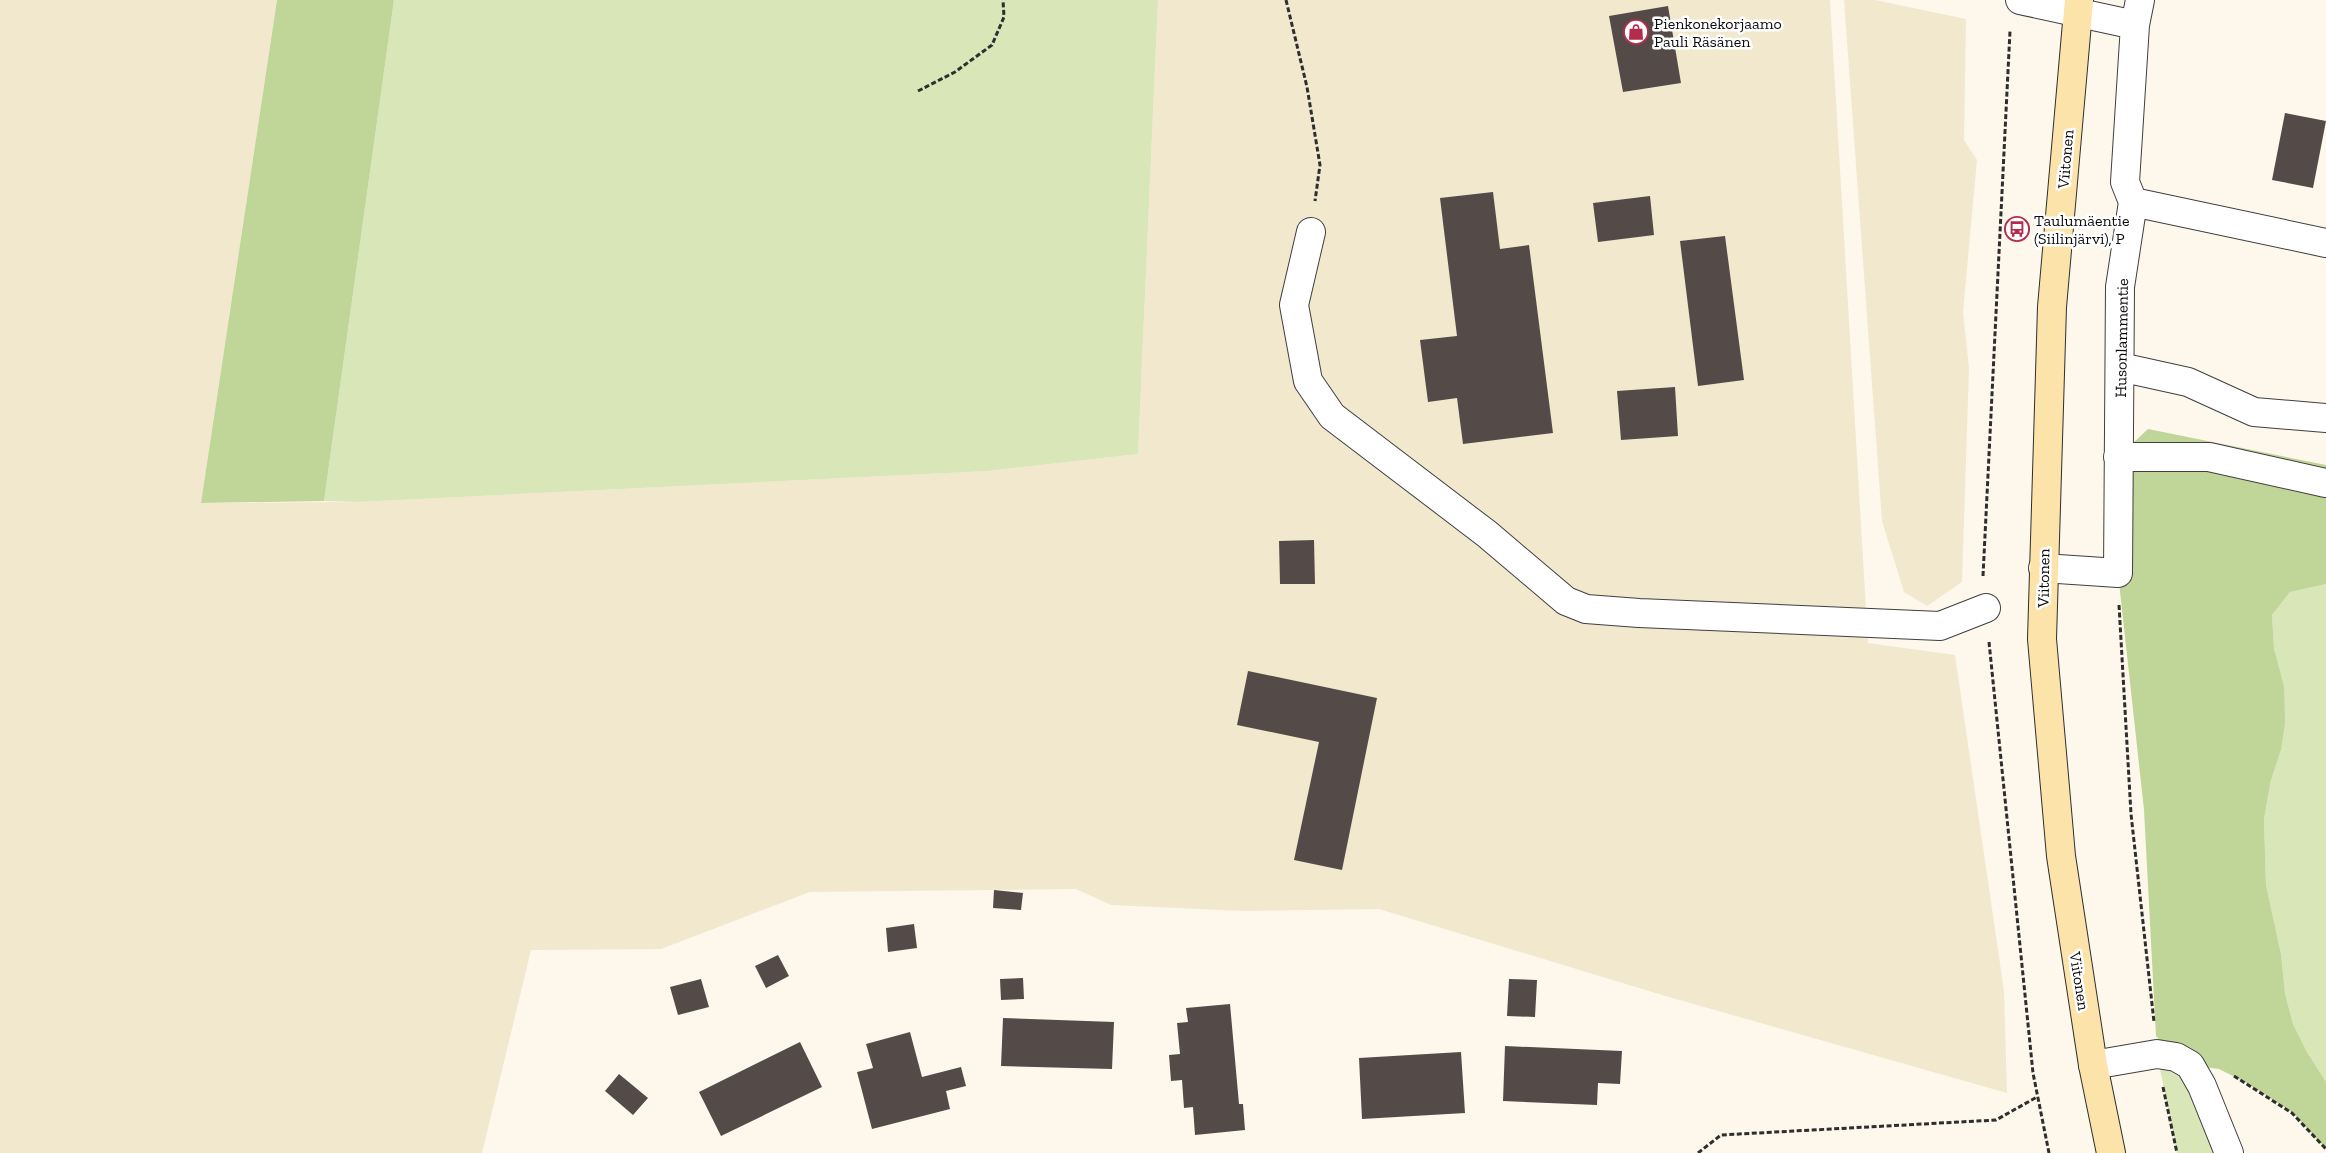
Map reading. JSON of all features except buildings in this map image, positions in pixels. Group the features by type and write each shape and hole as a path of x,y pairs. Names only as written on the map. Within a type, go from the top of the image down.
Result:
{"main road":[{"name":"Viitonen","path":"2078,6 2052,307 2042,639 2061,856 2093,1065 2111,1153"}],"street":[{"path":"2020,0 2137,12"},
{"name":"Husonlammentie","path":"2118,573 2120,287 2133,202 2125,182 2137,12"},
{"path":"2133,202 2326,243"},
{"path":"1311,232 1294,305 1308,381 1332,416 1487,534 1566,601 1586,609 1630,612 1940,626 1986,608"},
{"path":"2120,367 2188,382 2254,412 2326,418"},
{"path":"2118,458 2209,457 2326,483"},
{"path":"2043,568 2118,573"},
{"path":"2093,1065 2157,1054 2176,1057 2190,1065 2202,1086 2229,1153"}],"path":[{"path":"918,91 956,72 992,45 1004,18 1003,0"},
{"path":"1286,0 1306,87 1320,165 1311,232"},
{"path":"2010,30 1983,576 2032,1073 2049,1153"},
{"path":"2118,573 2131,814 2157,1054 2177,1153"},
{"path":"2190,1065 2219,1069 2245,1082 2292,1112 2326,1149"},
{"path":"1698,1153 1721,1135 1996,1120 2038,1097"}],"shaded area":[{"path":"0,0 277,0 201,503 358,502 988,471 1138,454 1158,0 1830,0 1868,643 1955,655 2004,991 2007,1093 1662,995 1379,909 1244,911 1111,905 1076,889 810,892 661,949 531,950 482,1153 0,1153"},
{"path":"1844,0 1875,0 1966,19 1964,140 1977,160 1963,312 1969,368 1962,582 1927,606 1904,592 1882,521"}],"green space":[{"path":"277,0 394,0 324,501 201,503"},
{"path":"394,0 1158,0 1138,454 988,471 358,502 324,501"},
{"path":"2148,429 2326,465 2326,584 2290,592 2272,615 2274,648 2284,686 2285,723 2281,750 2271,780 2264,819 2266,885 2281,954 2285,993 2293,1024 2307,1052 2326,1082 2326,1149 2292,1112 2245,1082 2219,1069 2190,1065 2176,1057 2156,1036 2144,810 2118,573 2118,457"},
{"path":"2326,584 2326,1082 2307,1052 2293,1024 2285,993 2281,954 2266,885 2264,819 2271,780 2281,750 2284,686 2274,648 2272,615 2290,592"},
{"path":"2157,1054 2176,1057 2229,1153 2177,1153"}],"place":[{"name":"Pienkonekorjaamo Pauli Räsänen","path":"1636,32"},
{"name":"Taulumäentie (Siilinjärvi), P","path":"2017,229"}]}
